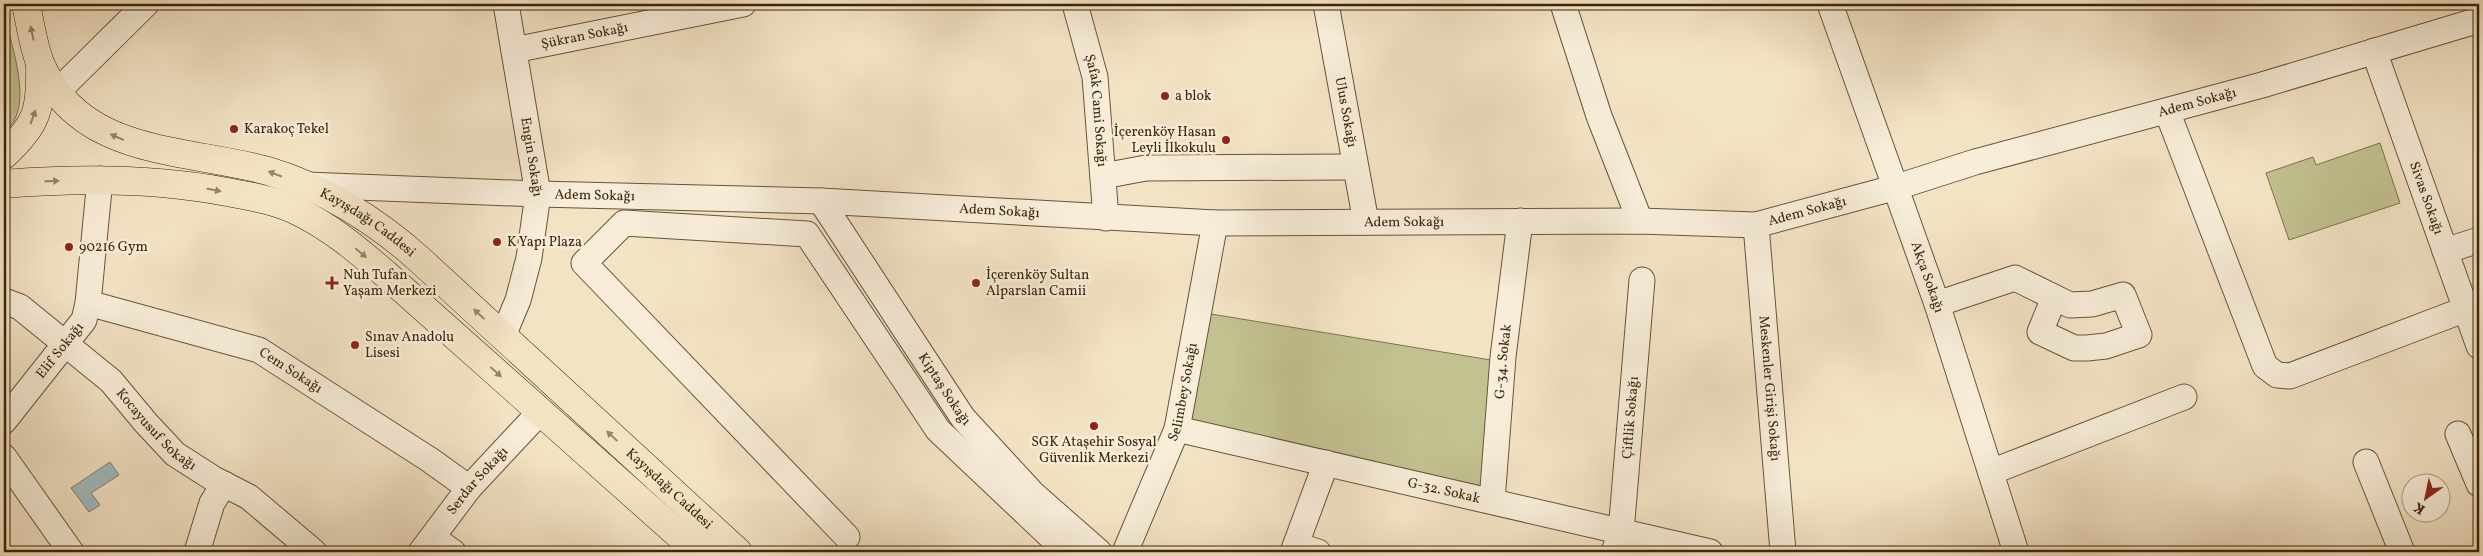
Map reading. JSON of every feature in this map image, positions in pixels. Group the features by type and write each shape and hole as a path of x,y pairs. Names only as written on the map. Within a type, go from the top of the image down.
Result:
{"main road":[{"name":"Kayışdağı Caddesi","path":"4,155 28,131 40,97 40,62 26,4"},
{"name":"Kayışdağı Caddesi","path":"40,62 56,93 82,117 104,131 132,144 261,170 301,184 353,210 381,227 420,260 738,552"},
{"name":"Kayışdağı Caddesi","path":"4,184 100,179 183,184 242,195 292,209 313,220 342,237 362,254 698,552"}],"street":[{"path":"56,93 146,4"},
{"name":"Engin Sokağı","path":"503,336 518,300 529,258 538,194 506,4"},
{"name":"Şükran Sokağı","path":"514,50 743,4"},
{"name":"Şafak Cami Sokağı","path":"1075,4 1095,77 1106,218"},
{"name":"Ulus Sokağı","path":"1326,4 1366,222"},
{"path":"1563,4 1599,116 1640,221"},
{"name":"Akça Sokağı","path":"1830,4 1897,187 1937,304 2016,552"},
{"name":"Adem Sokağı","path":"301,184 538,194 821,201 1106,218 1216,222 1640,221 1756,225 1897,187 1975,162 2262,85 2479,20"},
{"name":"Sivas Sokağı","path":"2374,51 2479,346"},
{"path":"2166,111 2265,366 2277,376 2290,376 2466,310"},
{"path":"1103,176 1146,168 1345,167"},
{"name":"Elif Sokağı","path":"4,421 67,344 84,320 88,302 100,179"},
{"name":"Kiptaş Sokağı","path":"821,201 963,418 1033,494 1099,552"},
{"name":"G-34. Sokak","path":"1492,502 1503,357 1520,221"},
{"name":"Selimbey Sokağı","path":"1125,552 1177,429 1216,222"},
{"path":"847,537 584,263 624,223 807,234 938,430 1067,552"},
{"name":"Meskenler Girişi Sokağı","path":"1756,225 1783,552"},
{"path":"2445,251 2479,240"},
{"path":"1937,304 2015,278 2054,298"},
{"name":"Çiftlik Sokağı","path":"1618,542 1642,280"},
{"name":"Kocayusuf Sokağı","path":"4,301 20,307 111,380 146,423 176,454 249,497 314,552"},
{"name":"Cem Sokağı","path":"88,302 259,350 430,460 469,488"},
{"path":"1991,472 2184,397"},
{"name":"Serdar Sokağı","path":"436,547 469,488 540,412"},
{"path":"938,430 963,418"},
{"name":"G-32. Sokak","path":"1177,429 1492,502 1618,542 1710,552"},
{"path":"2458,434 2479,484"},
{"path":"4,457 71,552"},
{"path":"2366,462 2402,552"},
{"path":"1302,550 1326,463"},
{"path":"197,552 212,503 224,484"}],"shaded area":[{"path":"4,14 16,59 20,93 18,108 13,122 4,132"},
{"path":"2380,143 2400,203 2289,240 2266,173 2313,157 2316,165"},
{"path":"1205,313 1497,361 1482,486 1187,424"}],"water":[{"path":"110,462 119,475 91,493 100,505 89,512 71,488"}],"place":[{"name":"a blok","path":"1165,96"},
{"name":"Karakoç Tekel","path":"234,129"},
{"name":"İçerenköy Hasan Leyli İlkokulu","path":"1226,140"},
{"name":"K Yapı Plaza","path":"497,242"},
{"name":"90216 Gym","path":"69,247"},
{"name":"Nuh Tufan Yaşam Merkezi","path":"332,283"},
{"name":"İçerenköy Sultan Alparslan Camii","path":"976,283"},
{"name":"Sınav Anadolu Lisesi","path":"355,345"},
{"name":"SGK Ataşehir Sosyal Güvenlik Merkezi","path":"1094,426"}]}
